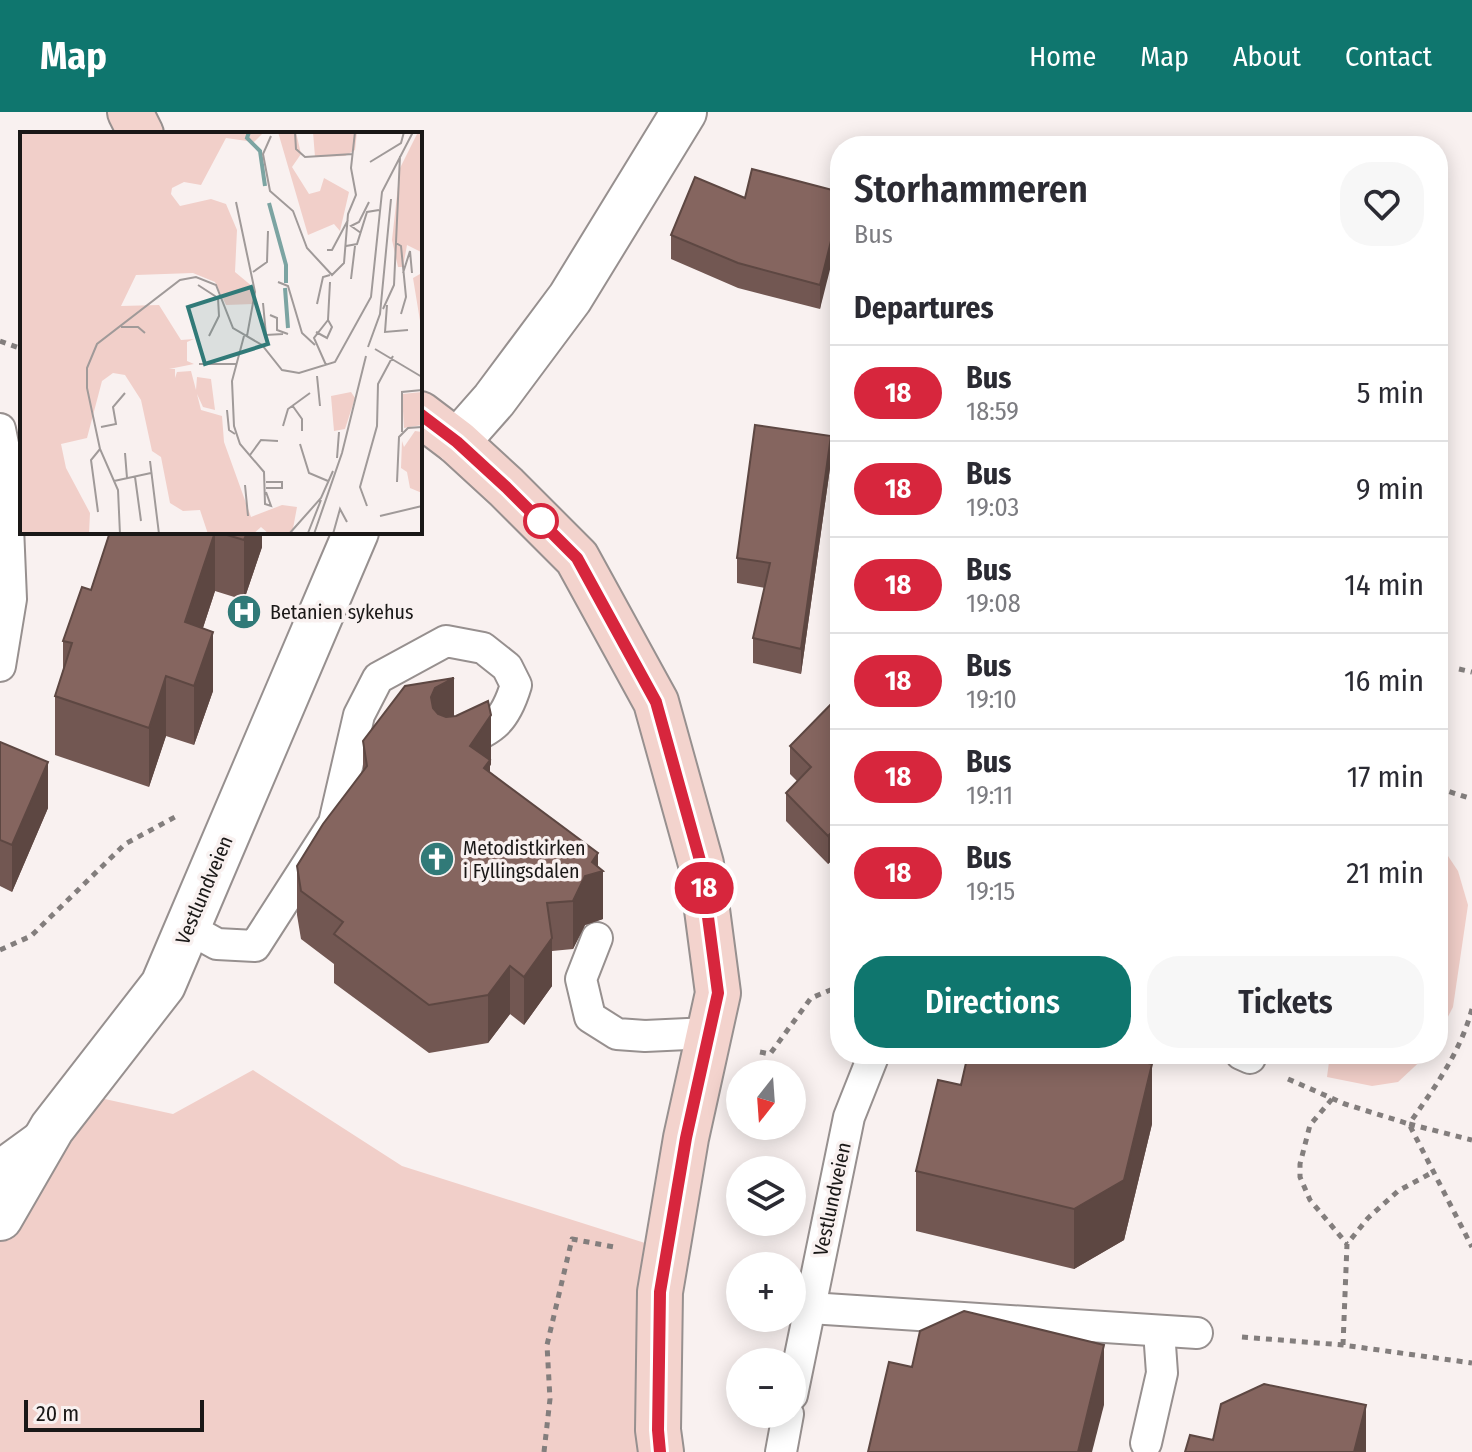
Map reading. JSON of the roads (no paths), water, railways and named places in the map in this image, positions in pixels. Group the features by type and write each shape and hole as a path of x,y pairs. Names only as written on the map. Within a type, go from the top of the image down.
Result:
{"main road":[{"path":"130,112 140,132"},
{"path":"422,416 457,442 506,487 577,558 656,702 701,864 718,993 686,1138 660,1292 658,1430 661,1452"}],"street":[{"path":"457,442 494,400 570,298 684,112"},
{"name":"Vestlundveien","path":"0,1218 52,1128 163,985 355,534"}],"lane":[{"path":"0,429 5,454 11,599 0,666"},
{"path":"188,928 217,944 255,946 334,823 359,715 378,678 446,641 483,648 507,667 516,685 510,706 490,730 449,748"},
{"path":"597,938 581,979 590,1017 617,1034 709,1033"},
{"name":"Vestlundveien","path":"802,1348 849,1117 870,1064"},
{"path":"0,1165 52,1128"},
{"path":"810,1308 1197,1333"},
{"path":"1146,1443 1162,1373 1159,1331"},
{"path":"781,1452 785,1428"}],"place":[{"name":"Betanien sykehus","path":"244,612"},
{"name":"Metodistkirken i Fyllingsdalen","path":"437,859"}]}
